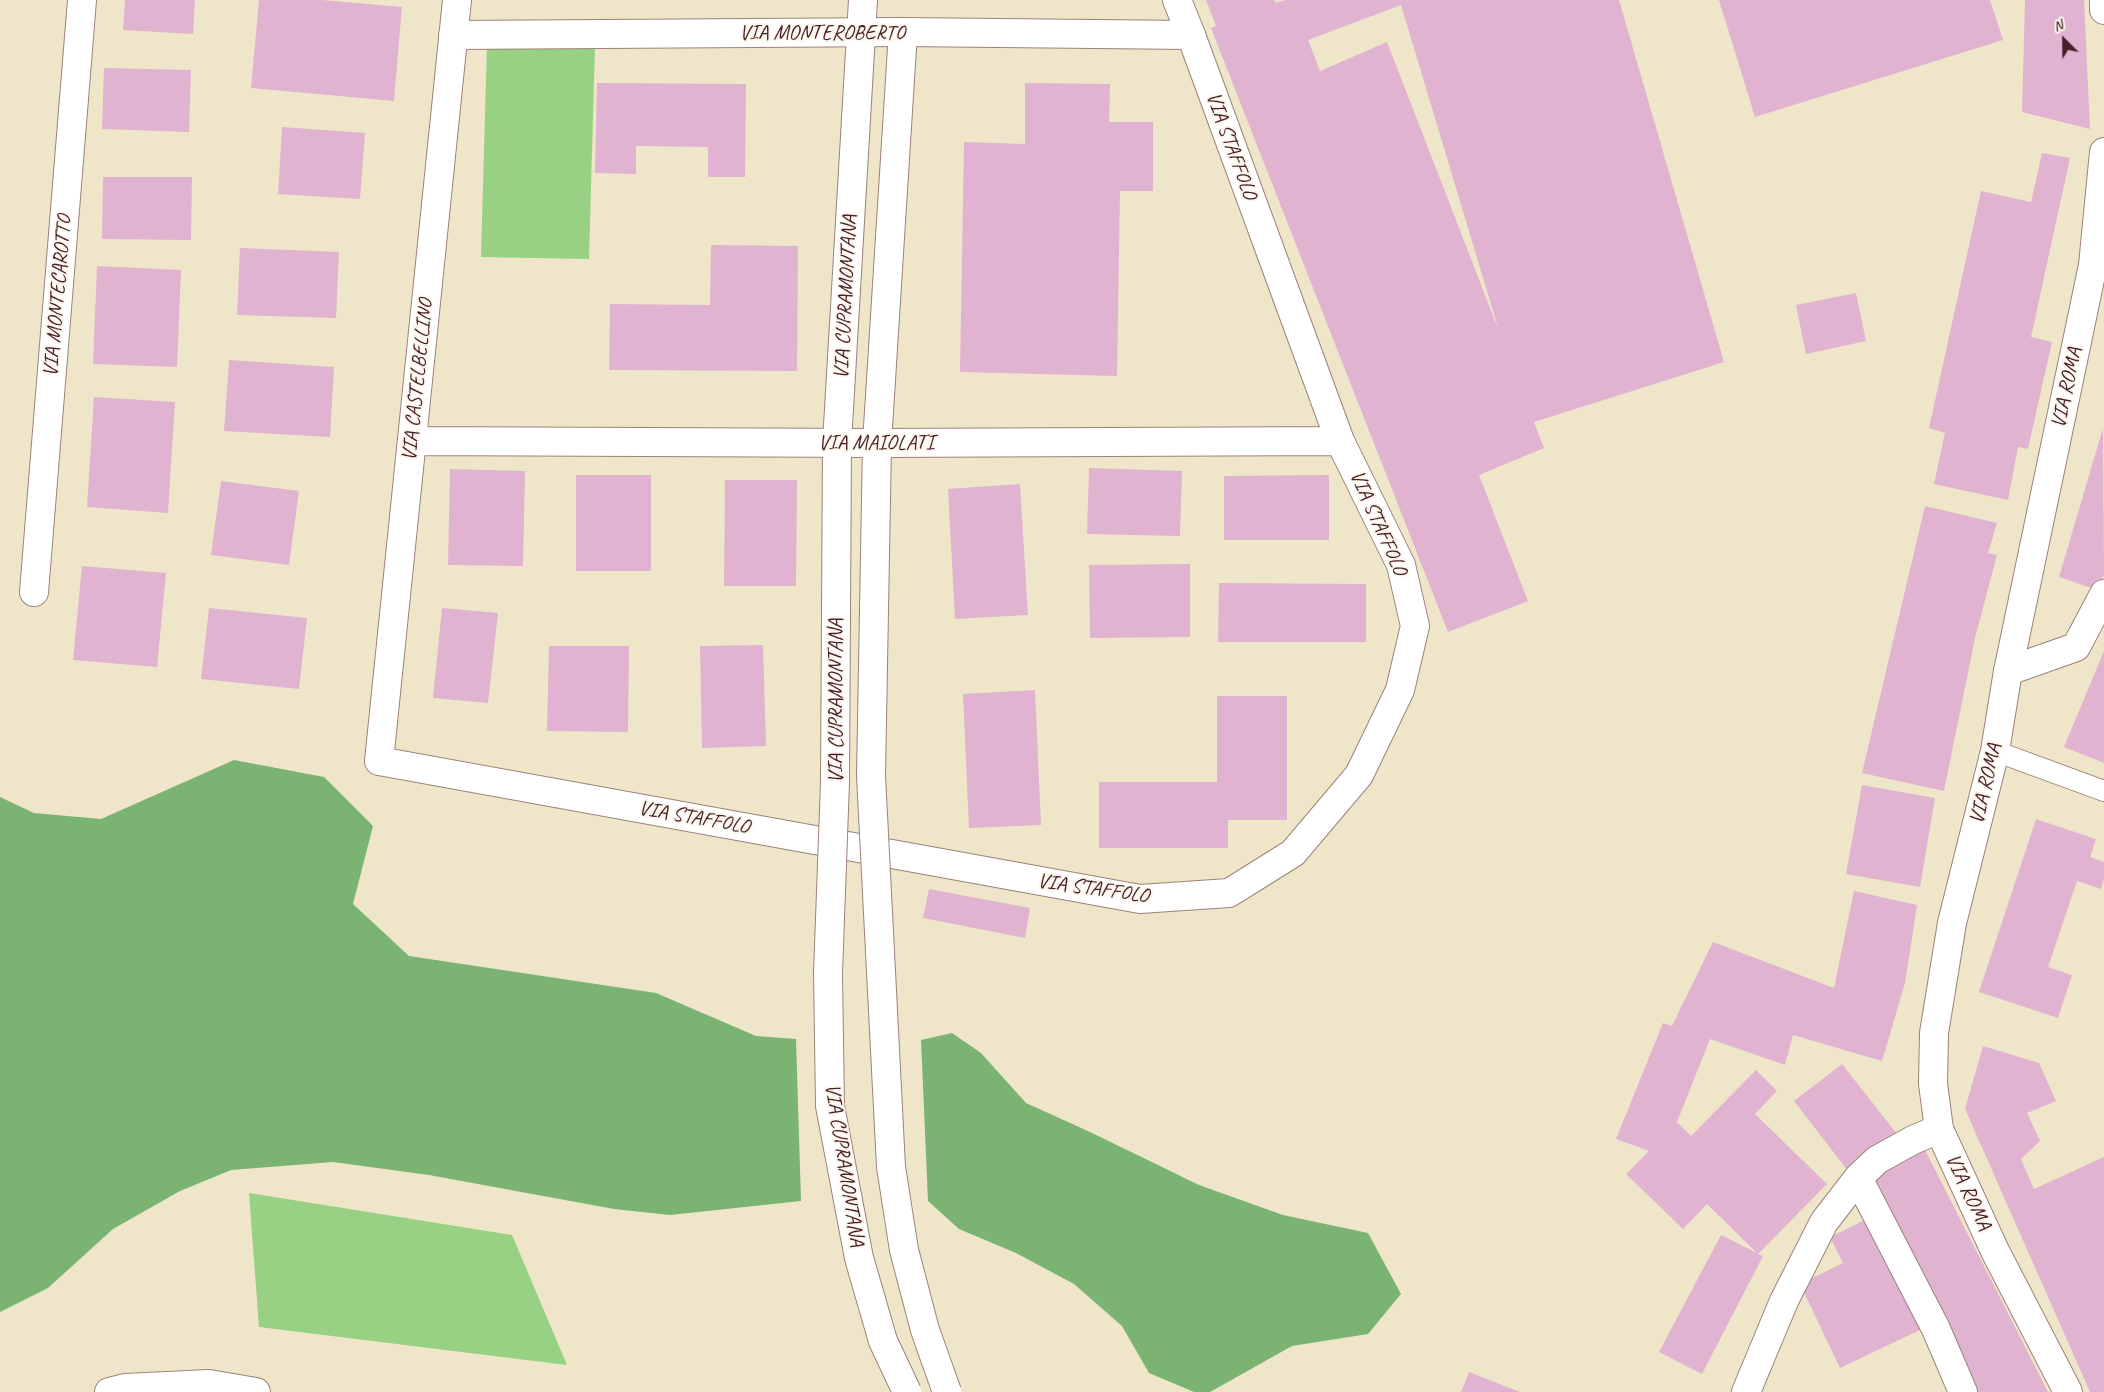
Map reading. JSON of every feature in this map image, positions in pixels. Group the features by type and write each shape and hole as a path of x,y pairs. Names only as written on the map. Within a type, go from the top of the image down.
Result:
{"street":[{"name":"VIA MONTECAROTTO","path":"34,592 82,0"},
{"name":"VIA CASTELBELLINO","path":"379,761 457,0"},
{"name":"VIA CUPRAMONTANA","path":"862,0 837,442 835,782 828,973 830,1106 859,1258 883,1341 907,1392"},
{"name":"VIA STAFFOLO","path":"379,761 1140,899 1229,893 1293,853 1359,775 1400,690 1414,626 1401,565 1340,441 1177,0"},
{"path":"2104,0 2104,10"},
{"name":"VIA MONTEROBERTO","path":"453,35 860,32 1190,35"},
{"name":"VIA CUPRAMONTANA","path":"903,32 877,443 871,776 891,1168 904,1250 925,1330 948,1392"},
{"name":"VIA ROMA","path":"2068,1392 1995,1252 1939,1129 1933,1084 1934,1034 1952,923 1995,751 2008,671 2093,265 2104,152"},
{"name":"VIA MAIOLATI","path":"412,441 877,443 1340,441"},
{"path":"2008,671 2076,647 2104,594"},
{"path":"1746,1392 1784,1301 1824,1222 1858,1178 1877,1160 1913,1140 1939,1129"},
{"path":"1858,1178 1936,1329 1963,1392"},
{"path":"108,1392 125,1388 208,1384 256,1392"}],"lane":[{"path":"1995,751 2104,791"}],"green space":[{"path":"487,44 595,46 589,259 481,257"},
{"path":"234,760 324,777 373,826 353,904 409,956 656,993 756,1036 796,1039 801,1201 670,1215 614,1209 429,1175 333,1162 231,1170 180,1191 113,1229 48,1288 0,1312 0,797 34,813 101,819"},
{"path":"952,1033 981,1053 1026,1103 1199,1185 1283,1215 1368,1233 1401,1294 1368,1334 1292,1346 1210,1392 1194,1392 1149,1373 1122,1326 1074,1284 1016,1253 959,1229 928,1201 921,1040"},
{"path":"249,1193 512,1235 567,1365 259,1327"}],"building":[{"path":"125,0 195,0 193,34 123,30"},
{"path":"259,0 322,0 402,7 394,101 251,88"},
{"path":"1206,0 1274,0 1276,3 1285,0 1619,0 1724,362 1534,422 1544,448 1479,475 1528,601 1448,632 1211,28 1216,26","holes":["1401,5 1499,331 1387,42 1320,71 1308,40"]},
{"path":"1719,0 1990,0 2003,40 1755,117"},
{"path":"2025,0 2084,0 2090,129 2022,112"},
{"path":"104,68 191,70 189,132 102,129"},
{"path":"597,83 746,84 745,177 708,177 708,147 636,146 636,174 595,173"},
{"path":"1025,83 1110,84 1109,122 1153,122 1153,191 1120,191 1117,376 960,372 964,142 1025,144"},
{"path":"282,127 365,133 360,199 278,194"},
{"path":"2042,153 2070,158 2031,337 2052,342 2028,449 2018,447 2008,500 1934,484 1945,433 1929,428 1981,191 2031,202"},
{"path":"103,177 192,177 191,240 102,239"},
{"path":"711,245 798,246 797,371 609,370 610,304 710,305"},
{"path":"240,248 339,252 336,318 237,315"},
{"path":"97,266 181,270 177,367 93,364"},
{"path":"1856,293 1866,341 1806,354 1796,305"},
{"path":"229,360 334,367 330,437 224,431"},
{"path":"94,397 175,402 168,513 87,507"},
{"path":"2103,428 2104,575 2097,590 2059,577"},
{"path":"1089,468 1182,471 1180,536 1087,534"},
{"path":"450,469 525,471 523,566 448,565"},
{"path":"576,475 651,475 651,571 576,571"},
{"path":"1329,475 1329,540 1224,540 1224,476"},
{"path":"725,480 797,480 796,586 724,586"},
{"path":"221,481 299,491 289,565 211,555"},
{"path":"1020,484 1028,615 955,619 948,489"},
{"path":"1925,506 1997,523 1988,553 1997,555 1975,638 1944,791 1862,773"},
{"path":"1190,564 1190,637 1090,638 1089,565"},
{"path":"82,566 166,573 157,667 73,660"},
{"path":"1219,583 1366,584 1366,642 1218,642"},
{"path":"209,608 307,618 299,689 201,679"},
{"path":"442,608 498,613 488,703 433,698"},
{"path":"763,645 766,746 702,748 700,646"},
{"path":"549,646 629,646 628,732 547,731"},
{"path":"2104,651 2104,763 2064,747"},
{"path":"1035,690 1041,825 969,828 963,694"},
{"path":"1217,696 1287,696 1287,820 1228,820 1228,848 1099,848 1099,782 1217,782"},
{"path":"1862,785 1935,798 1920,887 1846,874"},
{"path":"2036,819 2096,839 2090,857 2104,862 2104,879 2101,889 2077,881 2048,967 2072,975 2058,1018 1979,992"},
{"path":"929,889 1030,908 1025,938 923,918"},
{"path":"1854,891 1917,905 1905,983 1882,1061 1793,1035 1785,1065 1710,1039 1677,1122 1691,1136 1756,1070 1777,1091 1755,1114 1827,1184 1758,1254 1763,1256 1702,1374 1659,1352 1721,1235 1757,1253 1707,1204 1683,1229 1626,1174 1649,1151 1616,1139 1663,1023 1672,1026 1713,942 1834,988"},
{"path":"1983,1046 2039,1063 2056,1101 2027,1113 2040,1141 2021,1159 2034,1189 2104,1157 2104,1392 2090,1392 1965,1109"},
{"path":"1842,1064 1897,1134 1848,1171 1794,1101"},
{"path":"1924,1148 2048,1392 1977,1392 1872,1173"},
{"path":"1869,1218 1922,1329 1840,1368 1800,1284 1843,1263 1830,1237"},
{"path":"1469,1372 1520,1392 1461,1392"}]}
